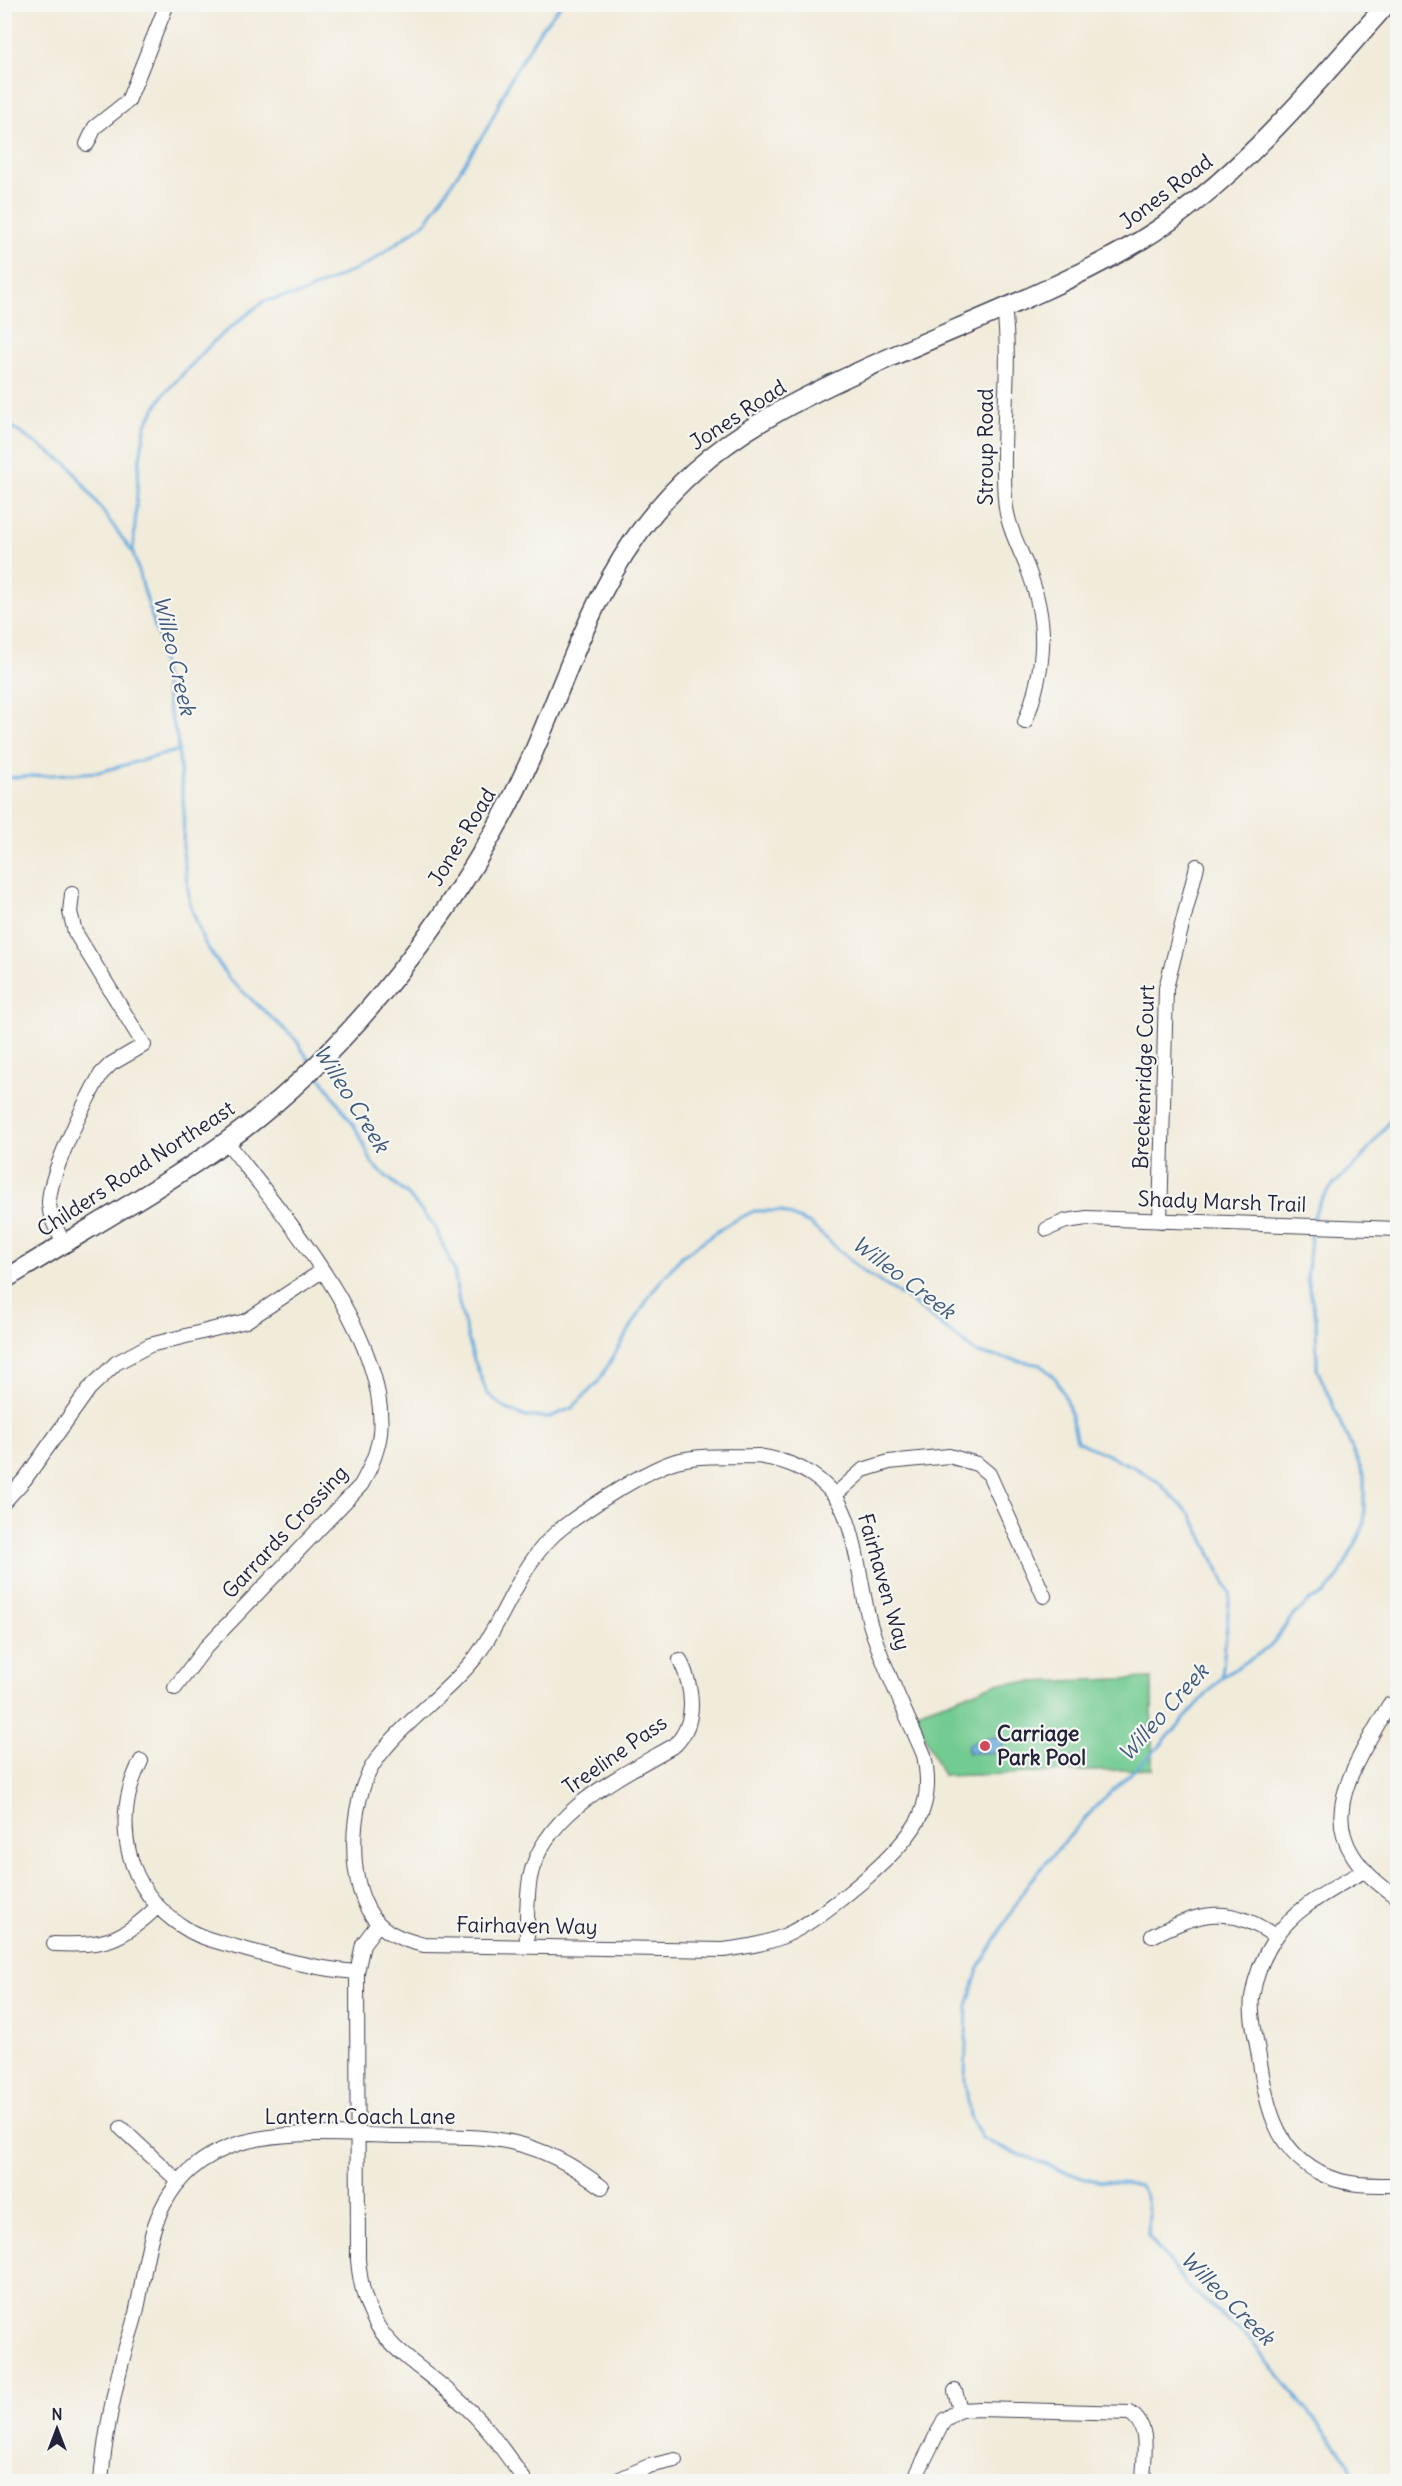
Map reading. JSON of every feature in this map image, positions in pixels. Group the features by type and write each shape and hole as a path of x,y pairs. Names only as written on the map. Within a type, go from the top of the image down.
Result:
{"street":[{"path":"87,144 89,135 95,127 128,101 167,4"},
{"name":"Jones Road","path":"314,1065 342,1037 401,969 480,855 524,774 602,589 637,535 673,492 720,449 774,413 832,384 1124,250 1189,207 1223,179 1254,148 1388,4"},
{"name":"Stroup Road","path":"1004,307 1005,499 1011,530 1040,604 1043,633 1041,664 1025,722"},
{"name":"Breckenridge Court","path":"1160,1221 1166,988 1197,866"},
{"path":"64,1243 53,1223 49,1206 54,1178 101,1074 111,1064 144,1046 75,932 70,912 72,894"},
{"name":"Childers Road Northeast","path":"4,1280 226,1142 314,1065"},
{"name":"Garrards Crossing","path":"175,1688 206,1647 356,1492 371,1467 380,1434 375,1386 350,1313 322,1271 226,1142"},
{"name":"Shady Marsh Trail","path":"1047,1229 1066,1221 1087,1218 1398,1229"},
{"path":"4,1502 25,1479 89,1389 116,1363 150,1345 246,1321 322,1271"},
{"path":"835,1495 863,1470 875,1465 949,1456 977,1464 989,1474 1044,1596"},
{"name":"Fairhaven Way","path":"700,1457 775,1459 809,1473 835,1495 848,1523 865,1606 877,1646 924,1755 928,1788 921,1815 903,1844 801,1928 766,1943 723,1950 424,1945 399,1937 378,1924 360,1893 356,1873 356,1813 360,1790 367,1774 386,1749 460,1676 476,1657 533,1559 553,1536 586,1511 657,1469 678,1461 700,1457"},
{"name":"Treeline Pass","path":"526,1947 531,1877 547,1837 561,1820 589,1797 675,1745 684,1736 691,1702 691,1681 680,1660"},
{"path":"1389,1705 1350,1774 1342,1800 1341,1820 1345,1838 1365,1870 1380,1886 1398,1898"},
{"path":"141,1761 127,1796 125,1836 129,1860 135,1874 157,1907 186,1929 206,1938 304,1966 357,1972"},
{"path":"1365,1870 1305,1906 1276,1937 1255,1984 1251,2014 1268,2110 1278,2133 1298,2158 1326,2175 1349,2183 1398,2185"},
{"path":"54,1944 101,1944 117,1939 137,1927 157,1907"},
{"path":"1152,1936 1187,1918 1218,1915 1247,1920 1276,1937"},
{"path":"378,1924 363,1944 357,1972 358,2260 360,2280 369,2314 389,2343 400,2354 450,2391 468,2409 526,2481"},
{"path":"121,2128 179,2182"},
{"name":"Lantern Coach Lane","path":"101,2481 114,2392 135,2316 147,2250 162,2208 179,2182 209,2157 245,2140 283,2134 469,2137 518,2142 553,2154 602,2187"},
{"path":"955,2391 960,2410"},
{"path":"913,2481 944,2420 960,2410 1143,2413 1143,2481"},
{"path":"613,2481 649,2466 675,2460"}],"green space":[{"path":"1152,1678 1152,1769 943,1776 914,1713 998,1683"}],"water":[{"name":"Carriage Park Pool","path":"987,1737 1003,1737 1003,1749 999,1753 969,1753 967,1748 969,1743 986,1741"}],"waterway":[{"path":"133,553 139,463 146,424 164,394 214,341 264,301 301,294 369,263 426,222 487,129 511,78 542,27 562,4"},
{"name":"Willeo Creek","path":"4,422 70,466 133,553 159,640 168,707 177,737 184,809 183,852 190,904 204,942 229,979 296,1040 310,1062"},
{"path":"4,778 99,772 176,751"},
{"name":"Willeo Creek","path":"317,1072 358,1132 373,1165 408,1195 435,1227 454,1270 459,1303 473,1357 487,1393 504,1408 526,1417 550,1417 572,1408 598,1382 654,1289 682,1256 728,1224 754,1211 780,1211 810,1224 864,1272 905,1297 977,1353 1041,1365 1056,1379 1067,1401 1077,1441 1136,1468 1157,1481 1192,1516 1230,1593 1222,1677 1159,1747 1098,1804 1029,1882 978,1969 967,2006 965,2081 970,2116 982,2138 1002,2148 1085,2179 1140,2185 1146,2197 1149,2214 1148,2235 1158,2249 1187,2285 1251,2341 1348,2461 1356,2482"},
{"path":"1313,1223 1324,1195 1360,1160 1398,1111"},
{"path":"1222,1677 1270,1647 1291,1618 1310,1600 1324,1594 1339,1576 1364,1525 1364,1476 1317,1369 1316,1318 1307,1279 1312,1229"}],"place":[{"name":"Carriage Park Pool","path":"985,1746"}]}
